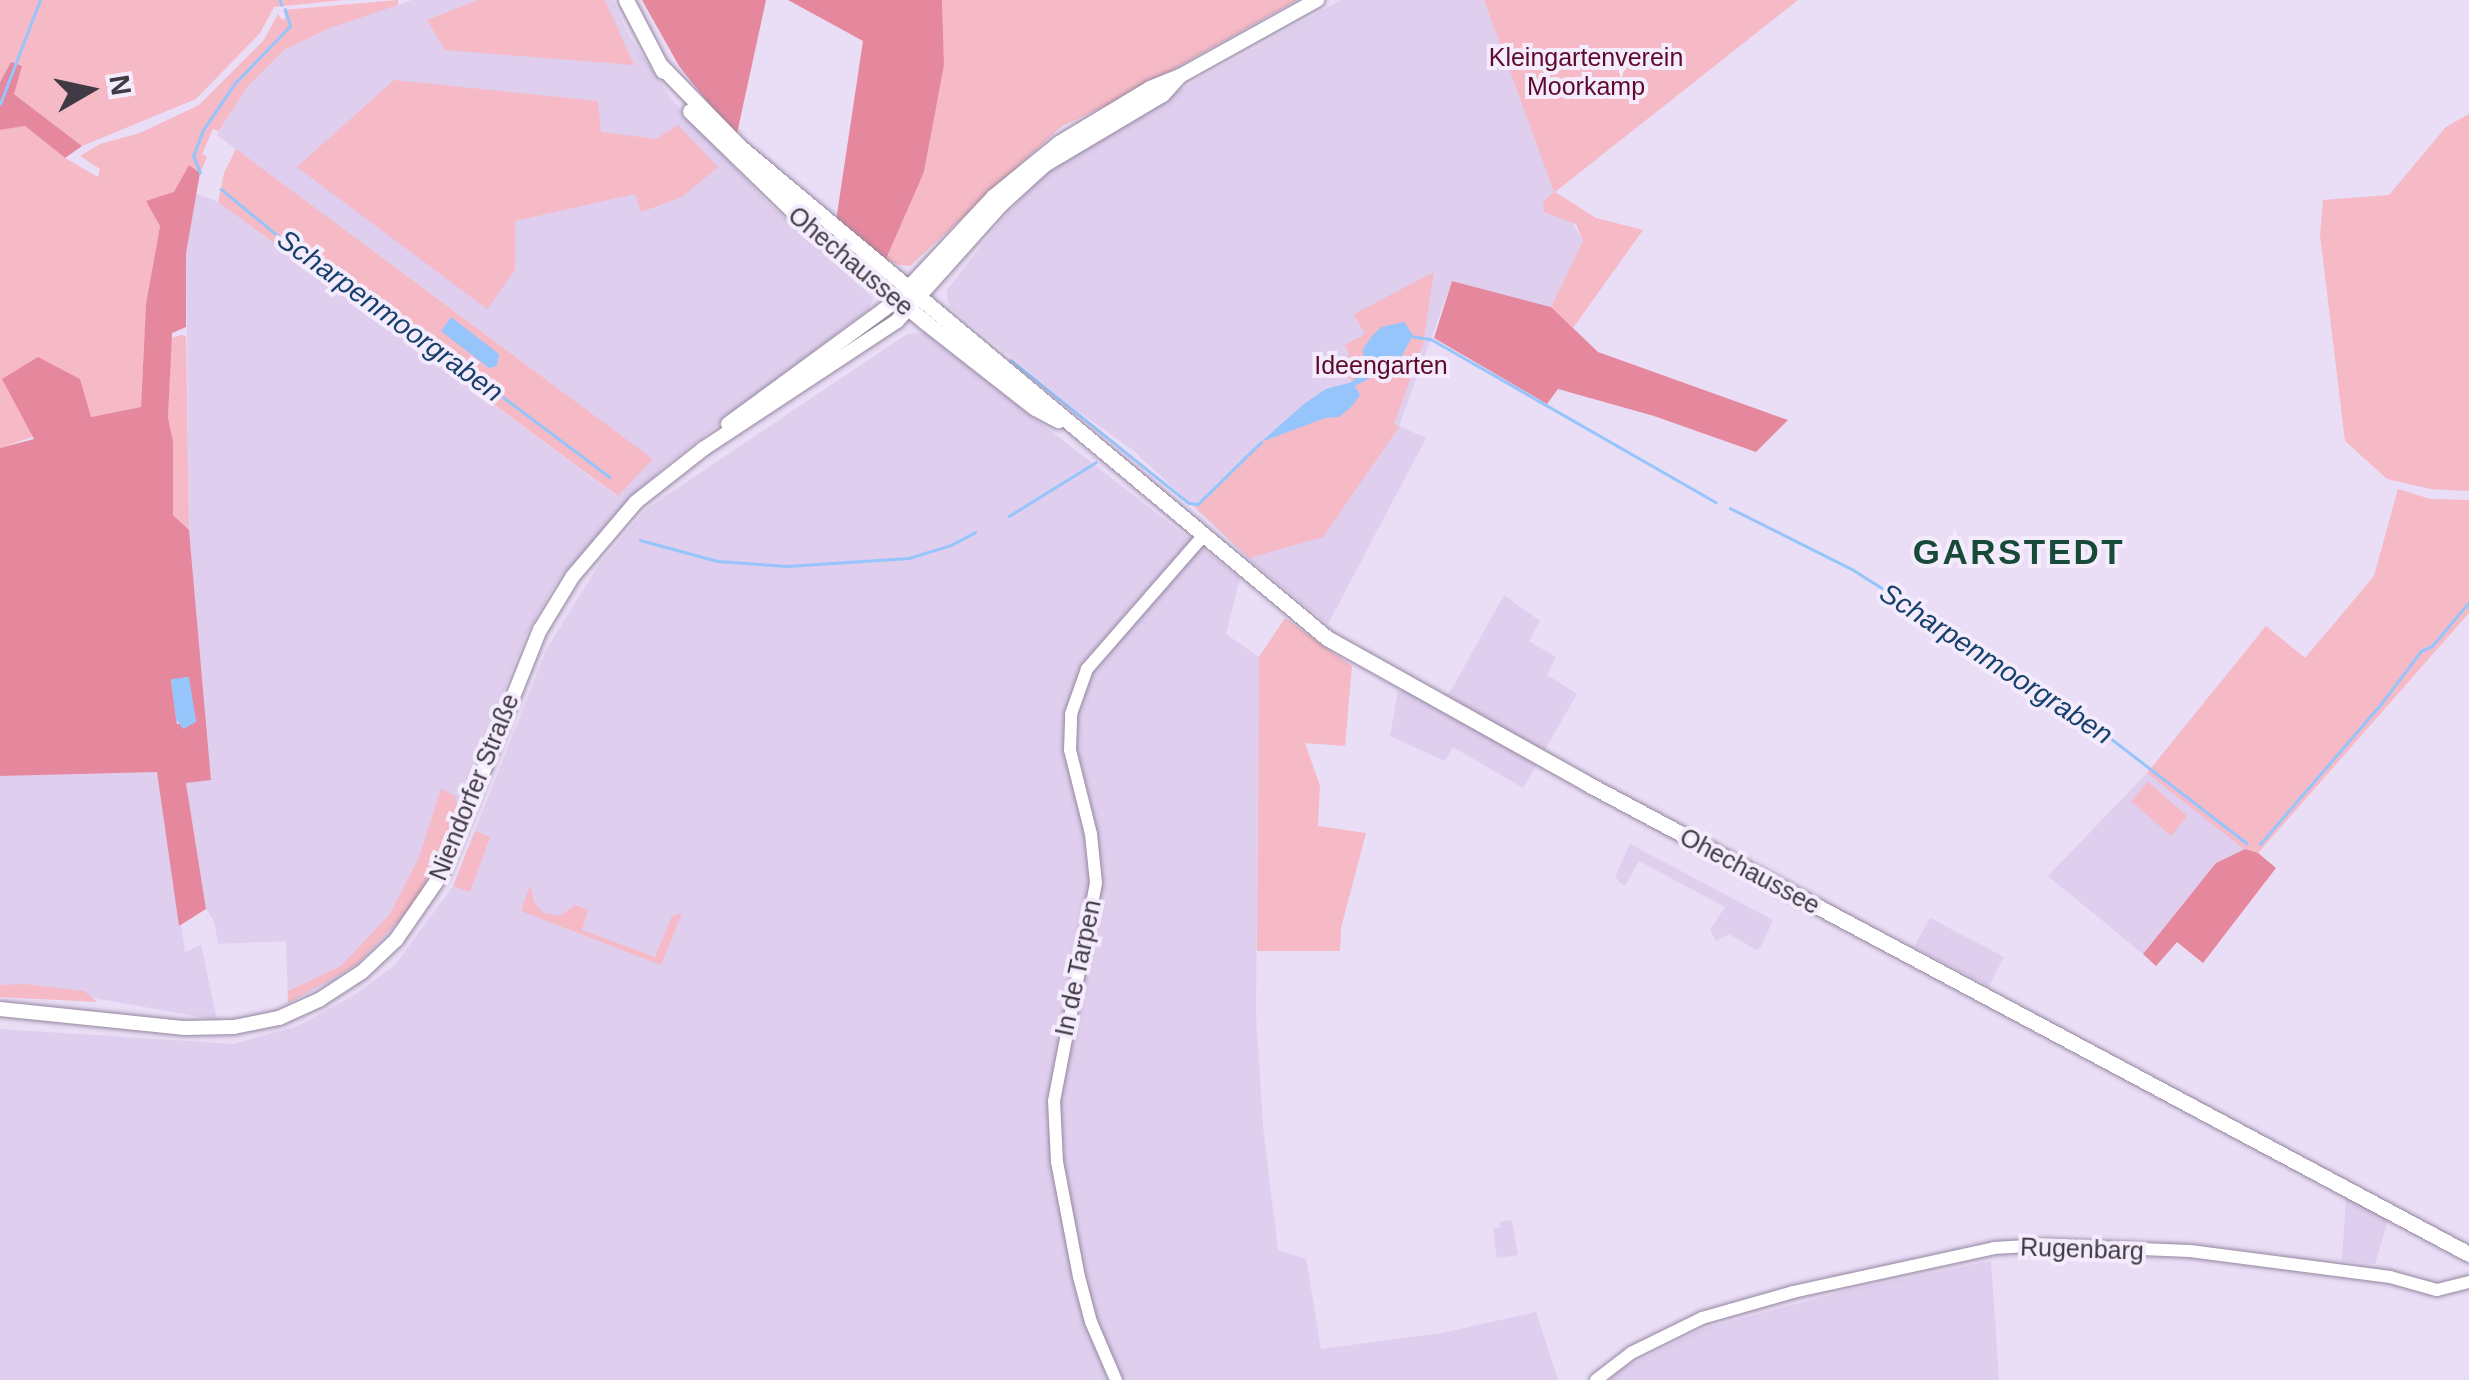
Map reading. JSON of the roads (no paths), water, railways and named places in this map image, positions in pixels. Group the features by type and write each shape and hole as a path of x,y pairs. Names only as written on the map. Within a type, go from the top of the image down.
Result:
{"main road":[{"name":"Ohechaussee","path":"626,0 660,65 740,147 1036,408 1070,426 1292,612 1370,664 2469,1254"},
{"name":"Niendorfer Straße","path":"0,1009 185,1028 234,1027 298,1010 362,972 422,908 443,872 525,662 553,605 636,502 703,449 712,434 910,300 1044,165 1163,95 1180,76 1317,0"}],"street":[{"name":"In de Tarpen","path":"1116,1380 1091,1322 1078,1277 1057,1162 1054,1101 1096,884 1091,834 1070,750 1071,714 1087,669 1204,536"},
{"name":"Rugenbarg","path":"1596,1380 1631,1353 1702,1318 1767,1298 1994,1248 2044,1245 2190,1252 2390,1276 2437,1290 2469,1282"}],"water":[{"path":"451,317 499,354 497,366 489,368 441,331"},
{"path":"1404,322 1413,335 1398,363 1355,386 1360,395 1351,407 1339,417 1325,418 1261,442 1326,389 1352,382 1363,368 1363,349 1372,336 1381,327"},
{"path":"189,677 196,722 183,729 176,719 171,679"}],"waterway":[{"path":"0,104 40,0"},
{"name":"Scharpenmoorgraben","path":"280,0 282,5"},
{"name":"Scharpenmoorgraben","path":"200,173 193,156 203,130 235,83 290,26 285,10"},
{"name":"Scharpenmoorgraben","path":"221,189 293,248 323,260 372,308 400,320 610,477"},
{"name":"Scharpenmoorgraben","path":"1411,336 1431,339 1716,502"},
{"name":"Scharpenmoorgraben","path":"1011,360 1189,503 1198,504 1261,442"},
{"name":"Scharpenmoorgraben","path":"1009,516 1096,462"},
{"name":"Scharpenmoorgraben","path":"1730,508 1852,569 2074,710 2247,843"},
{"name":"Scharpenmoorgraben","path":"640,540 718,561 787,566 909,558 951,545 975,532"},
{"name":"Scharpenmoorgraben","path":"2260,844 2381,704 2421,651 2432,646 2469,602"}],"district":[{"name":"GARSTEDT","path":"2019,552"}],"park label":[{"name":"Kleingartenverein Moorkamp","path":"1586,72"},
{"name":"Ideengarten","path":"1381,365"}]}
